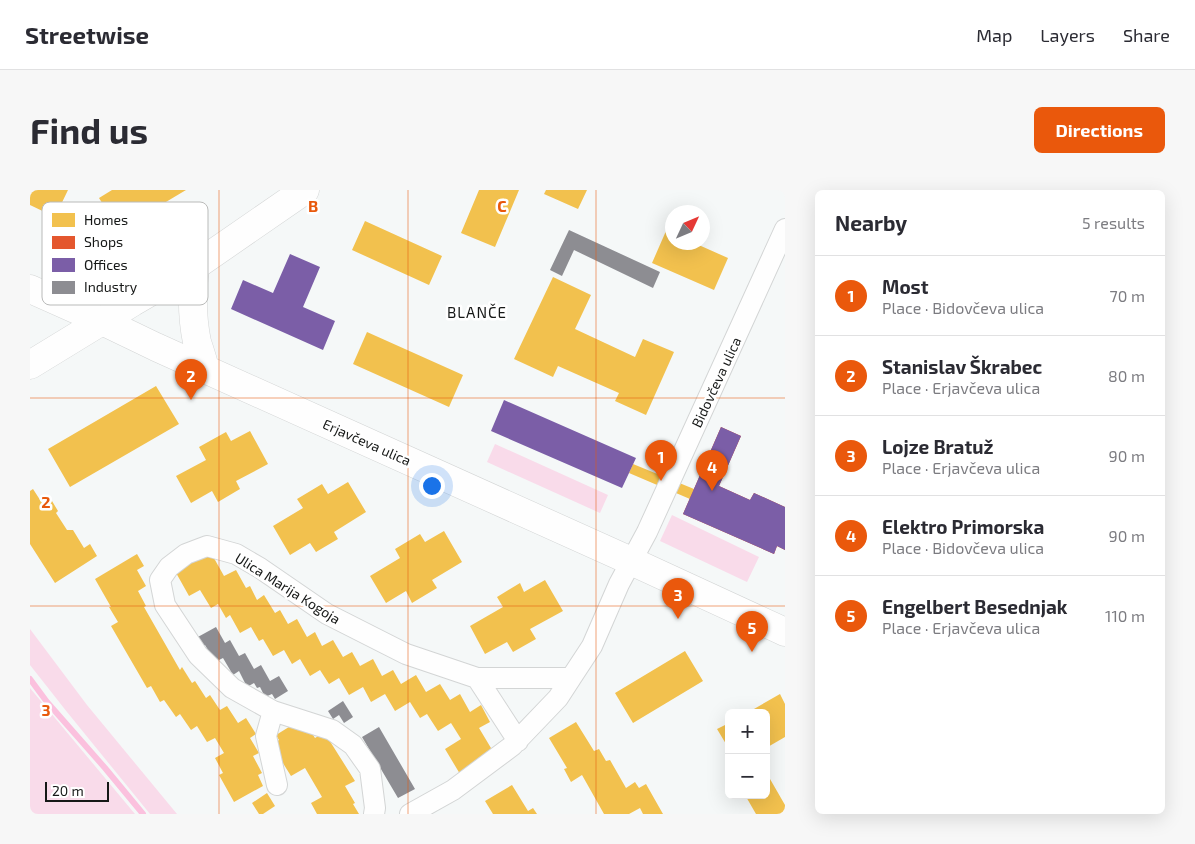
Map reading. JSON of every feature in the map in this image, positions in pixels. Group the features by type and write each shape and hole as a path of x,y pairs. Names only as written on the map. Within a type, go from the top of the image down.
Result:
{"main road":[{"path":"208,257 305,190"},
{"name":"Erjavčeva ulica","path":"30,289 42,294"},
{"name":"Erjavčeva ulica","path":"66,305 785,632"},
{"path":"30,365 129,305"},
{"path":"194,305 197,341 205,369"}],"street":[{"name":"Bidovčeva ulica","path":"631,561 647,532 783,240"},
{"name":"Ulica Marija Kogoja","path":"374,814 375,808 370,770 352,745 332,730 273,711 232,688 198,654 165,605 160,580 170,567 186,554 207,546 236,554 260,568 327,614 406,654 478,678 571,678"},
{"path":"410,814 452,790 518,741 558,698 592,646 631,561"},
{"path":"478,678 518,741"},
{"path":"273,711 266,736 277,785"}],"shaded area":[{"path":"495,444 608,495 600,513 487,462"},
{"path":"672,515 759,557 747,582 660,541"},
{"path":"30,629 87,705 177,814 150,814 67,712 30,665"},
{"path":"30,688 135,814 30,814"}],"building: Homes":[{"path":"30,190 68,190 62,202 42,202 42,211 30,205"},
{"path":"112,190 186,190 166,202 102,202 99,198"},
{"path":"479,190 519,190 495,247 461,233"},
{"path":"546,190 587,190 578,209 544,194"},
{"path":"365,221 442,256 429,285 352,250"},
{"path":"665,233 665,250 710,250 728,258 714,290 652,263"},
{"path":"553,277 591,295 575,329 635,357 643,339 674,352 646,415 615,401 619,393 558,366 553,377 514,359"},
{"path":"367,332 463,375 449,407 353,364"},
{"path":"156,386 179,424 70,487 48,449"},
{"path":"250,431 268,464 236,481 240,489 218,502 212,491 191,503 176,476 206,460 199,447 226,432 231,441"},
{"path":"633,464 694,489 690,499 629,473"},
{"path":"348,482 366,512 334,532 338,539 316,552 310,543 290,555 273,526 303,508 297,499 322,484 328,494"},
{"path":"33,489 44,506 52,501 58,511 56,513 67,530 73,530 84,548 90,544 97,556 55,583 30,544 30,491"},
{"path":"444,531 462,562 432,580 437,588 412,603 406,591 386,603 370,576 400,558 395,549 420,534 425,542"},
{"path":"210,551 224,576 236,570 246,588 250,586 257,600 264,595 275,613 280,610 288,624 297,619 307,637 315,632 322,646 333,640 343,657 352,652 360,666 373,659 382,676 393,670 401,684 416,675 426,692 440,684 450,700 460,694 470,712 481,705 490,722 479,728 494,753 460,774 445,749 461,739 451,723 438,731 427,714 420,718 410,702 395,711 385,694 371,702 363,687 349,695 339,678 329,684 320,670 310,676 300,659 292,664 284,650 273,656 263,639 259,641 251,627 240,633 230,615 226,618 218,604 211,608 200,590 189,596 175,571"},
{"path":"137,554 144,566 137,570 146,586 138,591 146,606 144,607 180,670 182,667 192,683 195,681 206,698 210,695 220,710 227,706 238,723 246,718 256,734 250,738 259,753 253,756 262,773 258,775 263,786 234,802 219,775 223,773 215,758 224,753 215,738 207,742 197,726 191,730 180,714 176,717 164,700 160,702 151,686 147,688 111,626 118,622 95,579"},
{"path":"545,580 563,611 530,629 536,639 513,652 507,642 485,654 470,626 503,607 497,597 520,583 524,592"},
{"path":"685,651 703,681 633,723 615,693"},
{"path":"780,694 785,704 785,737 770,746 770,709 754,709"},
{"path":"297,722 308,727 315,738 323,733 326,735 355,781 345,786 359,814 317,814 311,803 322,797 305,768 291,776 281,760 276,742 279,740 276,735"},
{"path":"576,722 594,751 599,749 606,761 610,760 626,788 635,782 639,788 646,784 663,814 643,814 640,808 629,814 604,814 582,775 571,782 564,769 567,768 549,738"},
{"path":"725,725 725,742 717,729"},
{"path":"770,779 785,805 785,814 756,814 747,799 770,799"},
{"path":"512,785 528,811 533,808 537,814 493,814 485,801"},
{"path":"267,793 275,806 263,814 259,814 252,803"}],"building: Shops":[{"path":"721,427 741,436 719,486 750,500 754,493 785,507 785,550 777,546 774,554 683,514"}],"building: Offices":[{"path":"290,254 320,267 303,307 335,321 323,350 231,309 243,280 273,293"},
{"path":"504,400 636,458 622,488 491,431"},
{"path":"721,427 741,436 719,486 750,500 754,493 785,507 785,550 777,546 774,554 683,514"}],"building: Industry":[{"path":"569,230 660,272 653,288 574,250 562,276 550,270"},
{"path":"216,627 225,643 230,640 239,656 245,653 254,669 261,665 270,681 279,676 288,691 275,699 272,694 265,697 260,687 257,688 254,683 247,687 239,671 233,675 223,658 215,662 205,645 201,647 196,638"},
{"path":"343,701 353,717 344,723 339,715 333,719 328,711"},
{"path":"379,727 415,789 398,798 362,737"}],"waterway":[{"path":"30,679 47,702 143,814"}],"place":[{"name":"Stanislav Škrabec","path":"191,400"},
{"name":"Most","path":"661,481"},
{"name":"Elektro Primorska","path":"712,491"},
{"name":"Lojze Bratuž","path":"678,619"},
{"name":"Engelbert Besednjak","path":"752,652"}],"district":[{"name":"BLANČE","path":"477,312"}]}
